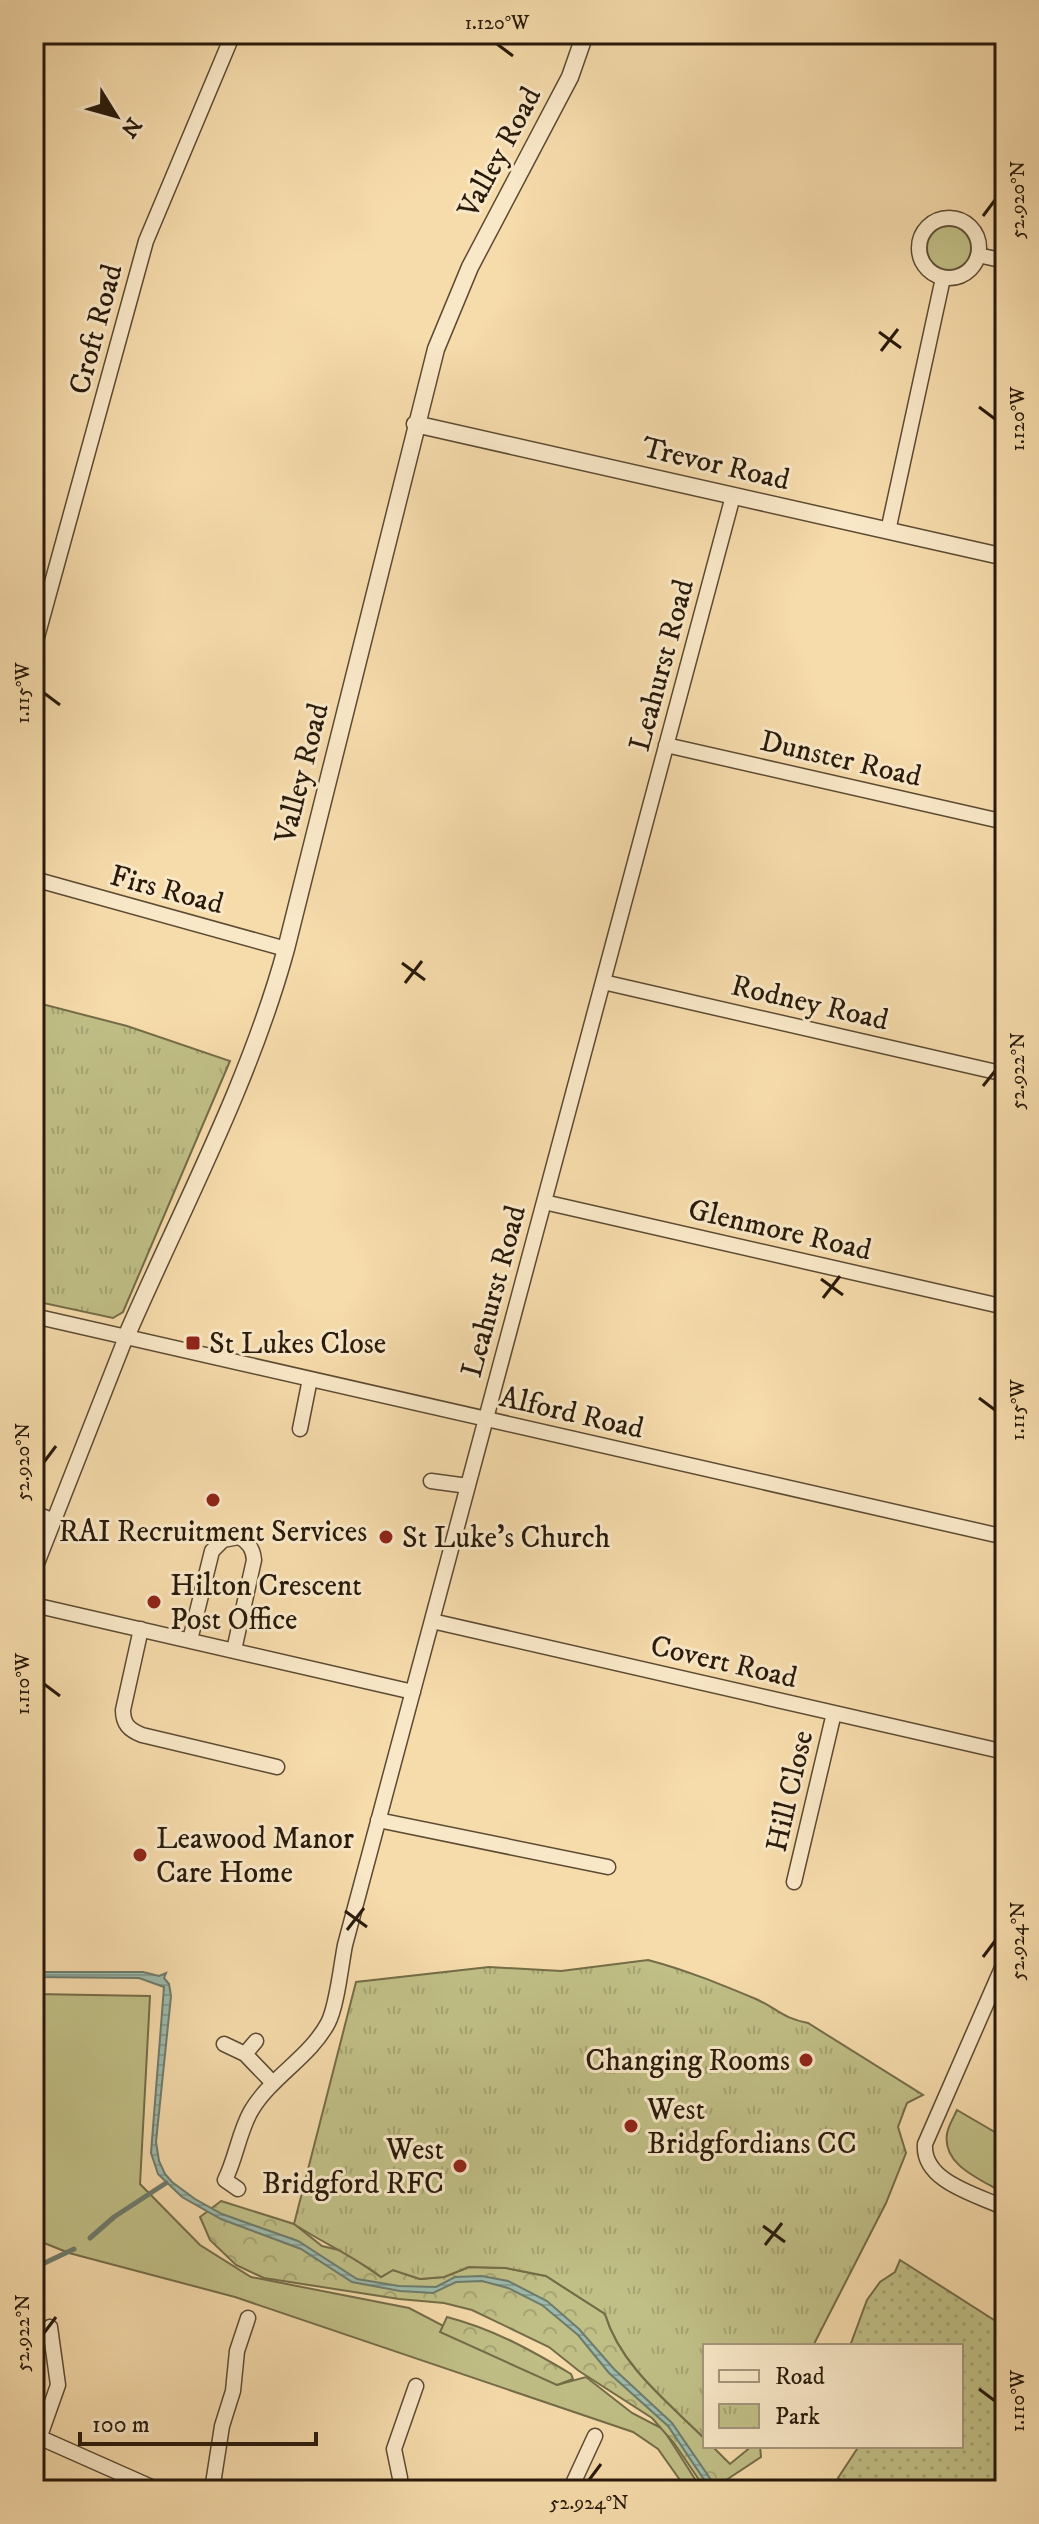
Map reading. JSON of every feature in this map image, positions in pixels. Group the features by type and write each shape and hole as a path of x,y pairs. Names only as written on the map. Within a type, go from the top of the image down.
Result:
{"street":[{"name":"Croft Road","path":"34,648 146,241 233,34"},
{"name":"Valley Road","path":"34,1571 126,1337 249,1064 269,1011 436,349 470,267 570,77 585,34"},
{"path":"946,218 964,222 976,236 978,255 975,263 962,276 943,278 927,269 921,261 919,242 928,226 946,218"},
{"path":"978,255 1005,261"},
{"path":"888,531 943,278"},
{"name":"Trevor Road","path":"415,424 1005,557"},
{"name":"Leahurst Road","path":"238,2189 225,2180 250,2112 272,2082 329,2022 345,1945 378,1820 733,496"},
{"name":"Dunster Road","path":"666,745 1005,822"},
{"name":"Firs Road","path":"34,879 286,949"},
{"name":"Rodney Road","path":"603,982 1005,1074"},
{"name":"Glenmore Road","path":"544,1202 1005,1307"},
{"name":"Alford Road","path":"34,1316 1005,1537"},
{"path":"300,1429 310,1379"},
{"path":"431,1481 468,1486"},
{"path":"34,1513 54,1521"},
{"path":"190,1640 212,1551 223,1540 239,1537 249,1544 254,1560 234,1650"},
{"path":"34,1605 413,1692"},
{"name":"Covert Road","path":"432,1621 1005,1752"},
{"path":"141,1629 123,1710 124,1722 129,1729 142,1735 277,1767"},
{"name":"Hill Close","path":"794,1882 834,1713"},
{"path":"378,1820 608,1867"},
{"path":"1005,1961 925,2144 924,2154 932,2169 946,2181 1005,2208"},
{"path":"245,2054 256,2041"},
{"path":"224,2044 245,2054 272,2082"},
{"path":"212,2490 222,2426 233,2391 237,2351 248,2318"},
{"path":"50,2327 58,2385 37,2435 148,2488"},
{"path":"399,2490 400,2478 394,2449 416,2386"},
{"path":"570,2490 595,2436"}],"green space":[{"path":"949,226 964,233 971,248 964,263 949,270 934,263 927,248 934,233"},
{"path":"34,1002 127,1026 230,1061 123,1312 113,1318 34,1301"},
{"path":"648,1960 676,1968 756,1999 792,2019 808,2023 923,2095 907,2103 898,2127 906,2153 886,2203 814,2344 703,2344 703,2437 634,2366 612,2333 605,2314 546,2276 506,2268 469,2267 444,2277 420,2279 393,2270 381,2277 294,2224 356,1982 489,1967 561,1971"},
{"path":"34,1994 150,1996 140,2184 200,2245 251,2277 409,2308 557,2385 586,2377 632,2413 663,2429 702,2490 687,2490 658,2449 633,2432 235,2297 69,2253 34,2239"},
{"path":"957,2110 1005,2138 1005,2194 966,2171 951,2155 947,2134"},
{"path":"221,2201 294,2224 322,2246 343,2251 381,2277 393,2270 420,2279 444,2277 469,2267 506,2268 546,2276 605,2314 612,2333 633,2367 703,2437 703,2448 714,2448 730,2464 750,2448 760,2448 761,2457 711,2490 706,2490 674,2443 652,2418 579,2371 549,2347 472,2310 444,2303 264,2278 236,2265 210,2240 200,2217"},
{"path":"900,2260 1005,2327 1005,2490 855,2490 838,2478 858,2448 963,2448 963,2344 851,2344 867,2300 880,2282 895,2272"},
{"path":"447,2317 511,2341 571,2374 573,2379 557,2385 440,2332"}],"shaded area":[{"path":"34,1972 143,1972 159,1976 166,1973 164,1978 169,1984 171,1996 156,2142 159,2161 172,2182 222,2214 298,2241 357,2279 399,2286 436,2287 455,2277 482,2276 508,2281 547,2301 672,2423 718,2490 711,2490 668,2426 609,2373 578,2335 542,2305 508,2288 482,2281 456,2282 433,2293 400,2291 352,2282 301,2249 221,2219 182,2197 158,2174 151,2153 164,1987 139,1978 34,1977"}],"waterway":[{"path":"90,2238 114,2217 166,2183"},
{"path":"34,2268 74,2249"}],"place":[{"name":"St Lukes Close","path":"193,1343"},
{"name":"RAI Recruitment Services","path":"213,1500"},
{"name":"St Luke's Church","path":"386,1537"},
{"name":"Hilton Crescent Post Office","path":"154,1602"},
{"name":"Leawood Manor Care Home","path":"140,1855"},
{"name":"Changing Rooms","path":"806,2060"},
{"name":"West Bridgfordians CC","path":"631,2126"},
{"name":"West Bridgford RFC","path":"460,2166"}]}
